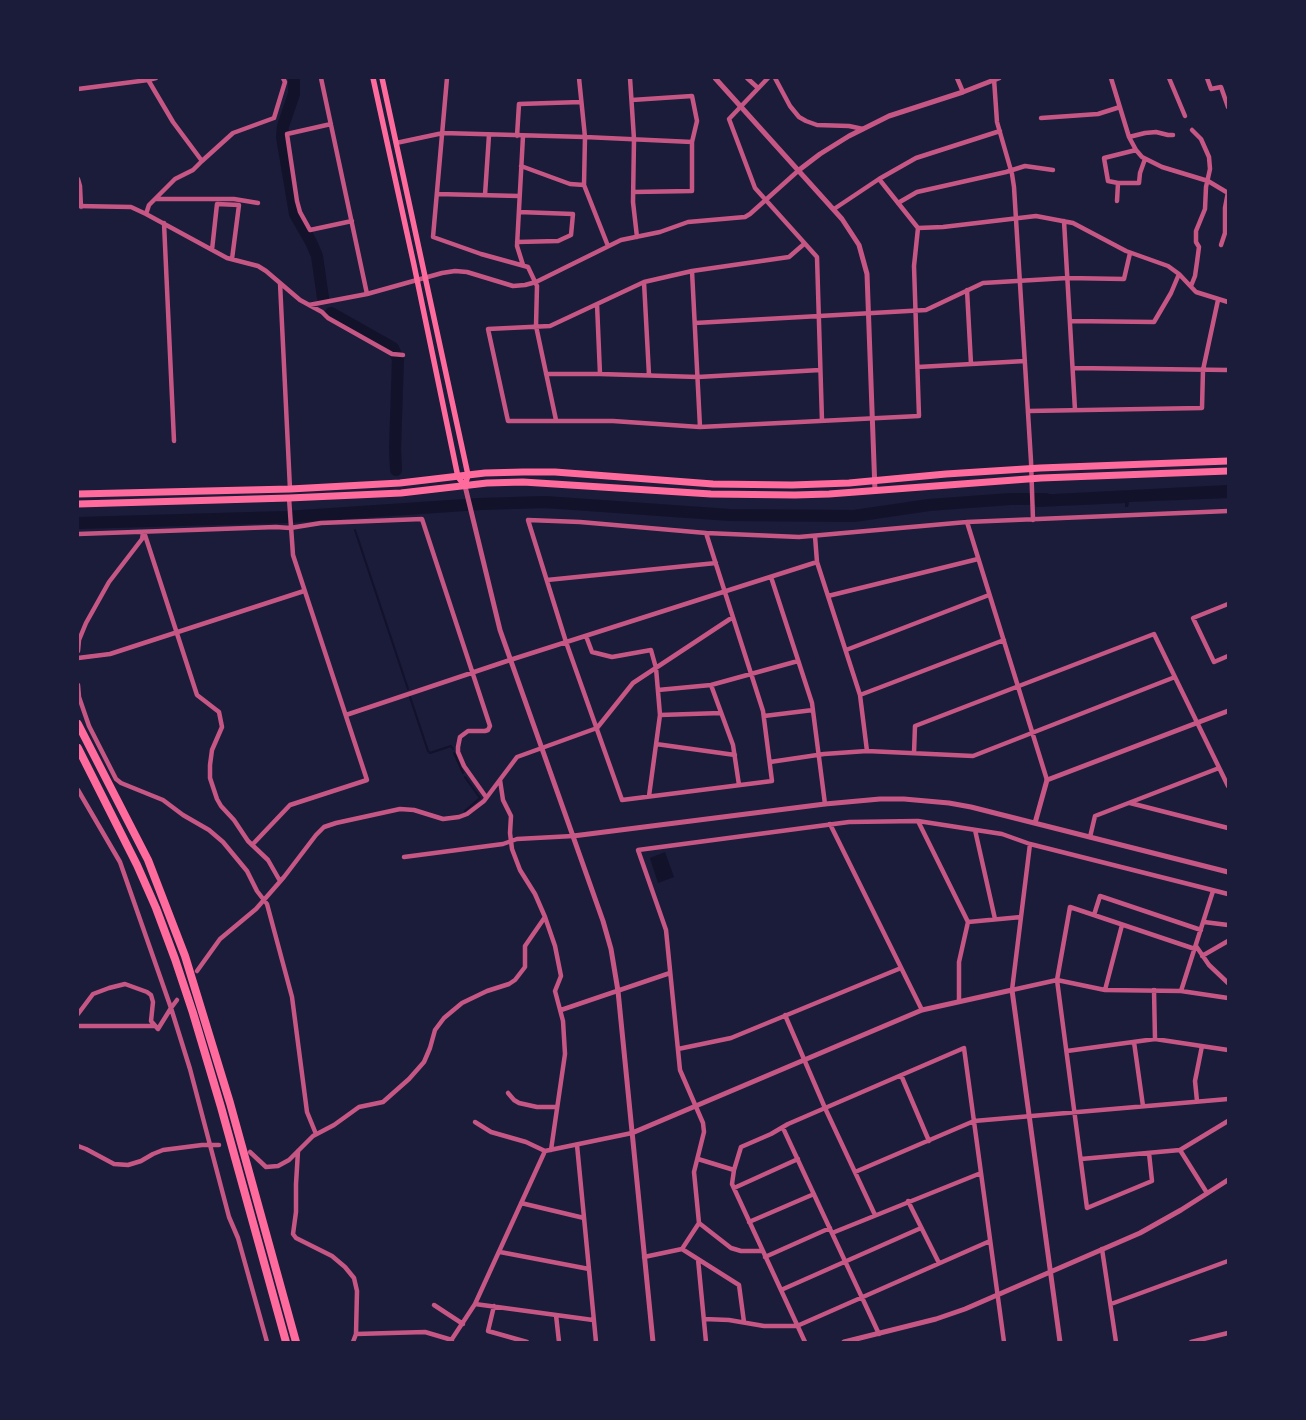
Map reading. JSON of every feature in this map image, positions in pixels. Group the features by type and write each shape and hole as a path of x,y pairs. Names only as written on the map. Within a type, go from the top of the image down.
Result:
{"highway":[{"path":"78,724 148,860 185,956 230,1103 296,1342"},
{"path":"78,748 137,865 175,959 221,1107 286,1342"}],"main road":[{"path":"373,78 458,477 465,486"},
{"path":"382,78 468,475 465,486"},
{"path":"78,494 290,489 400,483 485,473 556,472 713,484 816,485 1031,469 1228,461"},
{"path":"78,504 401,493 487,483 557,483 753,496 830,494 1031,479 1228,471"}],"street":[{"path":"78,89 156,78"},
{"path":"146,214 150,205 175,180 193,170 233,133 274,118 285,82 283,78"},
{"path":"321,78 368,294"},
{"path":"447,78 433,238 528,267 538,286 536,326 556,420"},
{"path":"579,78 585,137 584,185 608,246"},
{"path":"630,78 634,139 633,192 637,237"},
{"path":"716,78 834,209 851,231 864,259 867,274 869,313 875,491"},
{"path":"747,78 758,88"},
{"path":"768,78 730,119 755,188 816,257 822,421"},
{"path":"775,78 790,106 806,121 817,125 850,126 862,129"},
{"path":"957,78 962,92"},
{"path":"310,305 368,294 455,271 467,272 513,286 525,285 536,282 621,240 660,232 688,222 745,217 820,154 862,129 889,116 962,92 996,78 996,112 1011,170 1016,218 1033,520"},
{"path":"1111,78 1129,137 1136,150 1145,159 1162,167 1208,181 1228,193 1225,208 1225,233 1221,246"},
{"path":"1169,78 1185,116"},
{"path":"1207,78 1211,89 1221,87 1228,107"},
{"path":"147,79 173,122 202,161"},
{"path":"632,100 692,96 697,121 692,142 692,191 633,192"},
{"path":"517,136 519,104 581,102"},
{"path":"1041,118 1098,114 1120,107"},
{"path":"331,124 287,134 297,201 300,212 310,230 352,221"},
{"path":"1191,286 1195,276 1199,247 1196,242 1196,231 1205,209 1210,169 1209,157 1201,139 1192,130"},
{"path":"834,209 879,179 916,158 1000,131"},
{"path":"1129,137 1156,132 1168,136 1173,135"},
{"path":"396,143 443,133 692,142"},
{"path":"485,195 489,135"},
{"path":"523,136 517,242 523,265"},
{"path":"1136,150 1104,158 1108,181 1139,183 1145,159"},
{"path":"521,166 570,184 584,185"},
{"path":"898,202 917,192 1025,166 1053,170"},
{"path":"78,179 80,186 79,206 131,207 212,250 232,259 258,266 300,300 328,318 392,354 403,355"},
{"path":"804,244 789,257 692,271 644,282 550,326 488,329 508,421 613,421 700,427 919,416 914,266 918,228 879,179"},
{"path":"1117,201 1118,183"},
{"path":"437,194 520,196"},
{"path":"156,198 234,199 258,203"},
{"path":"212,250 217,204 239,204 232,259"},
{"path":"517,242 558,241 571,235 573,214 519,212"},
{"path":"918,228 943,227 1036,216 1073,223 1130,253 1168,266 1179,274 1196,292 1228,302"},
{"path":"1064,221 1075,410"},
{"path":"164,223 174,441"},
{"path":"695,322 926,310 982,283 1067,278 1124,279 1130,253"},
{"path":"692,271 700,427"},
{"path":"1070,321 1154,322 1171,293 1179,274"},
{"path":"644,282 649,375"},
{"path":"280,283 290,489"},
{"path":"967,290 971,364"},
{"path":"1028,411 1202,408 1203,370 1218,300"},
{"path":"597,304 600,374"},
{"path":"918,367 1025,362"},
{"path":"1073,368 1228,370"},
{"path":"546,374 698,377 820,370"},
{"path":"465,486 500,630 612,950 618,990 653,1342"},
{"path":"252,845 290,805 367,780 293,555 289,498"},
{"path":"706,533 764,716 772,781 622,800 566,642 528,520 580,522 706,533 815,536 967,522 1228,511"},
{"path":"78,534 276,527 321,523 422,519 490,726 488,730 468,731 460,737 458,752 469,775 486,797"},
{"path":"967,522 1047,780 1035,823"},
{"path":"144,532 197,695 219,712 222,727 212,750 210,765 210,778 217,799 252,845 268,860 280,881"},
{"path":"78,651 79,640 86,623 109,582 142,539 144,532"},
{"path":"815,536 817,562 860,695 867,751"},
{"path":"828,596 978,559"},
{"path":"346,715 510,660 817,562"},
{"path":"547,580 716,563"},
{"path":"771,576 813,710 824,804"},
{"path":"78,658 110,654 304,591"},
{"path":"846,650 989,595"},
{"path":"1228,604 1193,618 1214,662 1228,656"},
{"path":"197,971 220,938 245,920 324,827 400,809 414,810 436,817 452,818 467,814 486,797 517,757 597,728 633,683 733,617"},
{"path":"914,753 915,726 1154,634 1228,786"},
{"path":"586,636 592,652 612,657 651,650 656,668 660,715 649,796"},
{"path":"860,695 1004,640"},
{"path":"658,690 711,684 798,661"},
{"path":"770,762 867,751 972,756 1175,677"},
{"path":"711,684 734,745 739,785"},
{"path":"78,685 79,697 89,726 116,779 121,783 163,800 216,836 243,865 267,904 292,996 307,1112 316,1134"},
{"path":"764,716 813,710"},
{"path":"1047,780 1228,711"},
{"path":"660,715 721,713"},
{"path":"656,744 735,755"},
{"path":"1090,837 1095,816 1219,768"},
{"path":"500,780 503,800 511,816 512,849 520,870 535,894 545,917 555,946 561,976 555,991 560,1010 565,1054 551,1150"},
{"path":"78,790 111,844 125,873 190,1069 229,1217 238,1238 267,1342"},
{"path":"404,858 504,844 517,839 573,836 824,804 880,799 926,800 971,807 1228,872"},
{"path":"1129,803 1228,828"},
{"path":"918,821 968,922 959,962 960,1001"},
{"path":"682,1249 699,1223 694,1172 704,1132 703,1124 680,1070 666,930 638,850 849,822 918,821 1002,834 1030,844 1228,894"},
{"path":"830,824 922,1010"},
{"path":"975,830 995,919"},
{"path":"1030,844 1012,990 1060,1342"},
{"path":"1181,991 1214,890"},
{"path":"1094,915 1100,896 1201,930"},
{"path":"1148,1153 1152,1181 1087,1208 1057,980 1070,907 1195,947 1209,966 1226,977 1228,983"},
{"path":"250,1152 263,1166 270,1168 284,1163 316,1134 334,1125 359,1107 383,1102 409,1079 424,1062 435,1030 444,1018 462,1003 515,980 525,967 525,946 545,917"},
{"path":"968,922 1021,917"},
{"path":"1204,922 1228,926"},
{"path":"1105,990 1122,925"},
{"path":"1202,956 1228,941"},
{"path":"678,1049 731,1038 901,968"},
{"path":"560,1010 670,973"},
{"path":"474,1122 491,1132 526,1142 545,1151 632,1133 922,1010 1057,980 1105,990 1181,991 1228,998"},
{"path":"78,1014 93,994 125,984 147,992 150,995 153,1007 151,1021 154,1026"},
{"path":"1154,990 1155,1039"},
{"path":"78,1026 154,1026 158,1029 177,1000"},
{"path":"785,1015 874,1215"},
{"path":"1067,1051 1155,1039 1228,1050"},
{"path":"1134,1042 1143,1106"},
{"path":"1197,1101 1195,1081 1202,1046"},
{"path":"805,1342 732,1184 741,1147 825,1108 964,1048 1004,1342"},
{"path":"901,1075 929,1141"},
{"path":"508,1093 519,1103 537,1107 557,1107"},
{"path":"855,1172 974,1121 1228,1099"},
{"path":"1081,1159 1180,1150 1228,1122"},
{"path":"783,1128 879,1334"},
{"path":"78,1146 114,1164 128,1165 163,1150 220,1145"},
{"path":"577,1145 596,1342"},
{"path":"1180,1150 1207,1194"},
{"path":"298,1151 296,1212 293,1234 296,1238 332,1256 354,1278 357,1291 356,1334 353,1342"},
{"path":"356,1334 425,1332 451,1341 475,1304 545,1151"},
{"path":"698,1159 734,1170"},
{"path":"734,1188 798,1159"},
{"path":"765,1257 981,1173"},
{"path":"844,1342 936,1319 998,1295 1147,1229 1228,1180"},
{"path":"749,1222 814,1194"},
{"path":"908,1201 939,1263"},
{"path":"521,1203 584,1218"},
{"path":"699,1223 731,1248 741,1251 762,1251"},
{"path":"781,1290 922,1228"},
{"path":"704,1319 729,1320 764,1326 797,1326 990,1241"},
{"path":"644,1257 682,1249 739,1285 744,1322"},
{"path":"1102,1249 1116,1342"},
{"path":"500,1252 589,1269"},
{"path":"698,1259 706,1342"},
{"path":"1111,1304 1228,1261"},
{"path":"475,1304 593,1320"},
{"path":"434,1305 463,1324"},
{"path":"494,1306 488,1331 527,1342"},
{"path":"556,1315 559,1342"},
{"path":"1191,1342 1228,1334"}],"shaded area":[{"path":"1228,485 1228,498 1129,502 1128,507 1125,507 1125,503 1036,507 1035,495"},
{"path":"665,852 674,877 658,883 650,858"}],"waterway":[{"path":"294,78 294,94 283,126 282,137 295,214 317,256 323,298"},
{"path":"331,313 393,348 398,359 396,470"},
{"path":"78,523 286,517 480,504 545,502 730,515 854,516 929,505 1010,499 1046,499"},
{"path":"355,530 408,689"},
{"path":"410,697 428,751 430,753 451,746 453,749"},
{"path":"454,753 463,773"},
{"path":"465,777 480,798 465,811"}]}
